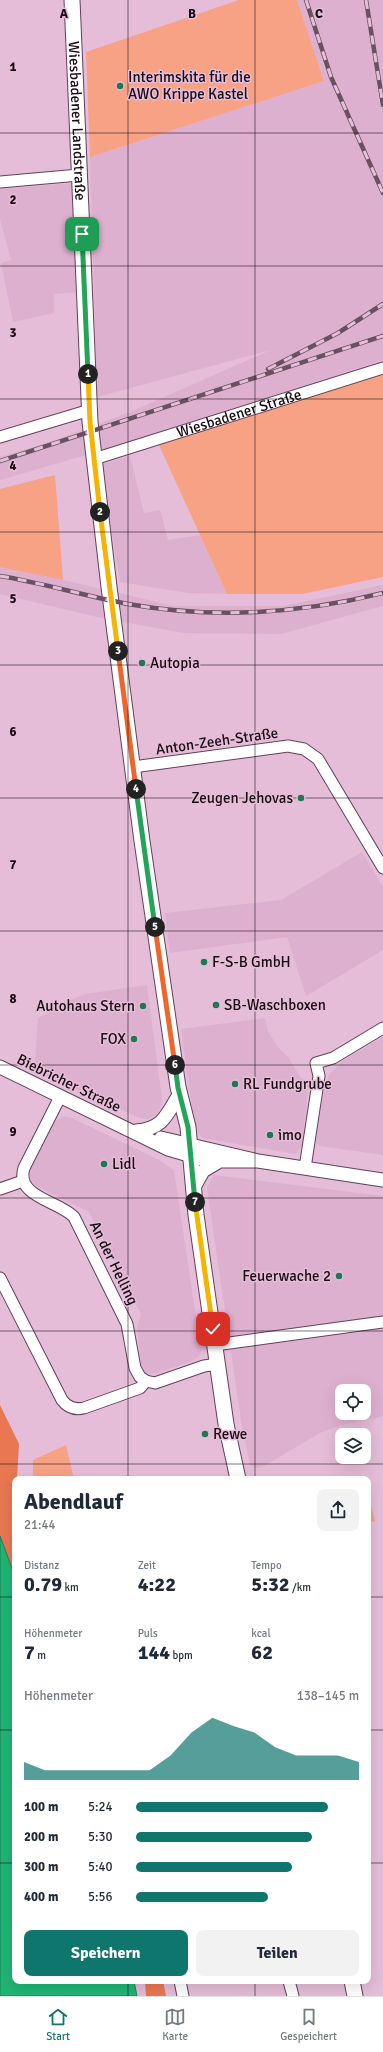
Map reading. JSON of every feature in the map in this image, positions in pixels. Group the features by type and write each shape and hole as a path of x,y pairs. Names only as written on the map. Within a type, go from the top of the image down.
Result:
{"main road":[{"name":"Wiesbadener Landstraße","path":"72,0 90,416"},
{"path":"90,416 109,587 134,767 142,841 186,1150 216,1345 226,1424 237,1476"},
{"path":"186,1150 186,1192 196,1215"},
{"path":"353,1984 355,1996"}],"street":[{"path":"0,182 79,175"},
{"name":"Wiesbadener Straße","path":"94,459 383,368"},
{"path":"0,437 90,416"},
{"name":"Anton-Zeeh-Straße","path":"134,767 288,746 304,749 318,759 383,868"},
{"path":"305,1168 319,1076 316,1063 333,1058 383,1028"},
{"name":"Biebricher Straße","path":"0,1067 159,1145 186,1150"},
{"path":"136,1131 151,1128 162,1122 178,1093"},
{"path":"0,1189 23,1181 24,1168 60,1097"},
{"name":"Biebricher Straße","path":"123,1127 186,1150"},
{"path":"186,1150 218,1162 258,1161"},
{"path":"186,1150 383,1180"},
{"path":"193,1189 203,1171 218,1162"},
{"name":"An der Helling","path":"23,1181 32,1192 69,1211 74,1217 127,1324 136,1373 146,1381"},
{"path":"0,1278 62,1400 68,1407 78,1409 84,1408 140,1388 146,1381 155,1383 204,1366 218,1364"},
{"path":"216,1345 383,1322"},
{"path":"181,1984 183,1996"},
{"path":"290,1984 293,1996"}],"shaded area":[{"path":"239,0 297,0 324,81 90,157 86,52"},
{"path":"297,0 383,0 383,360 138,440 0,480 0,457 62,438 137,409 271,350 97,397 90,157 324,81"},
{"path":"73,183 80,292 54,294 54,313 13,322 1,263 11,260 0,219 0,189"},
{"path":"383,372 383,577 302,594 227,594 159,445"},
{"path":"130,456 144,513 160,510 168,540 200,535 227,594 188,593 120,582 103,480 103,464"},
{"path":"55,475 63,580 0,567 0,489"},
{"path":"0,567 174,606 283,606 383,585 383,606 281,634 183,633 97,617 0,594"},
{"path":"362,852 383,887 383,950 306,996 287,937 170,953 165,913 281,900"},
{"path":"147,985 162,1099 160,1109 155,1116 149,1119 140,1118 32,1070 35,1063 38,1018 47,1013 46,1010 85,994"},
{"path":"265,1018 268,1032 278,1047 288,1057 301,1078 309,1081 302,1145 296,1154 202,1138 195,1130 181,1029"},
{"path":"383,1037 383,1155 320,1146 316,1143 316,1141 324,1088 329,1075 342,1061"},
{"path":"63,1116 72,1118 159,1160 174,1170 201,1350 199,1356 193,1361 154,1374 146,1373 141,1365 137,1327 141,1314 89,1212 35,1185 30,1178 30,1171 55,1122"},
{"path":"214,1175 383,1196 383,1416 371,1419 371,1384 335,1384 335,1420 365,1420 338,1426 320,1433 264,1466 257,1468 250,1465 241,1421 207,1188"},
{"path":"0,1405 19,1444 17,1476 12,1476 12,1568 0,1536"},
{"path":"66,1445 73,1476 33,1476 33,1460"},
{"path":"371,1504 375,1521 371,1522"},
{"path":"0,1536 12,1568 12,1984 135,1984 137,1996 0,1996"},
{"path":"145,1984 164,1984 166,1996 146,1996"}],"railway":[{"path":"306,0 331,77 383,193"},
{"path":"366,0 383,105"},
{"path":"268,369 338,333 383,304"},
{"path":"0,461 383,336"},
{"path":"0,576 128,604 192,612 224,613 288,610 320,606 383,593"}],"place":[{"name":"Interimskita für die AWO Krippe Kastel","path":"120,86"},
{"name":"Autopia","path":"142,663"},
{"name":"Zeugen Jehovas","path":"301,798"},
{"name":"F-S-B GmbH","path":"204,962"},
{"name":"SB-Waschboxen","path":"216,1005"},
{"name":"Autohaus Stern","path":"143,1006"},
{"name":"FOX","path":"134,1039"},
{"name":"RL Fundgrube","path":"235,1084"},
{"name":"imo","path":"270,1135"},
{"name":"Lidl","path":"104,1164"},
{"name":"Feuerwache 2","path":"339,1276"},
{"name":"Rewe","path":"205,1434"}],"route":[{"path":"82,234 90,422 109,587 134,767 142,841 168,1023 178,1088 188,1127 191,1146 196,1215 204,1259 213,1329"}]}
